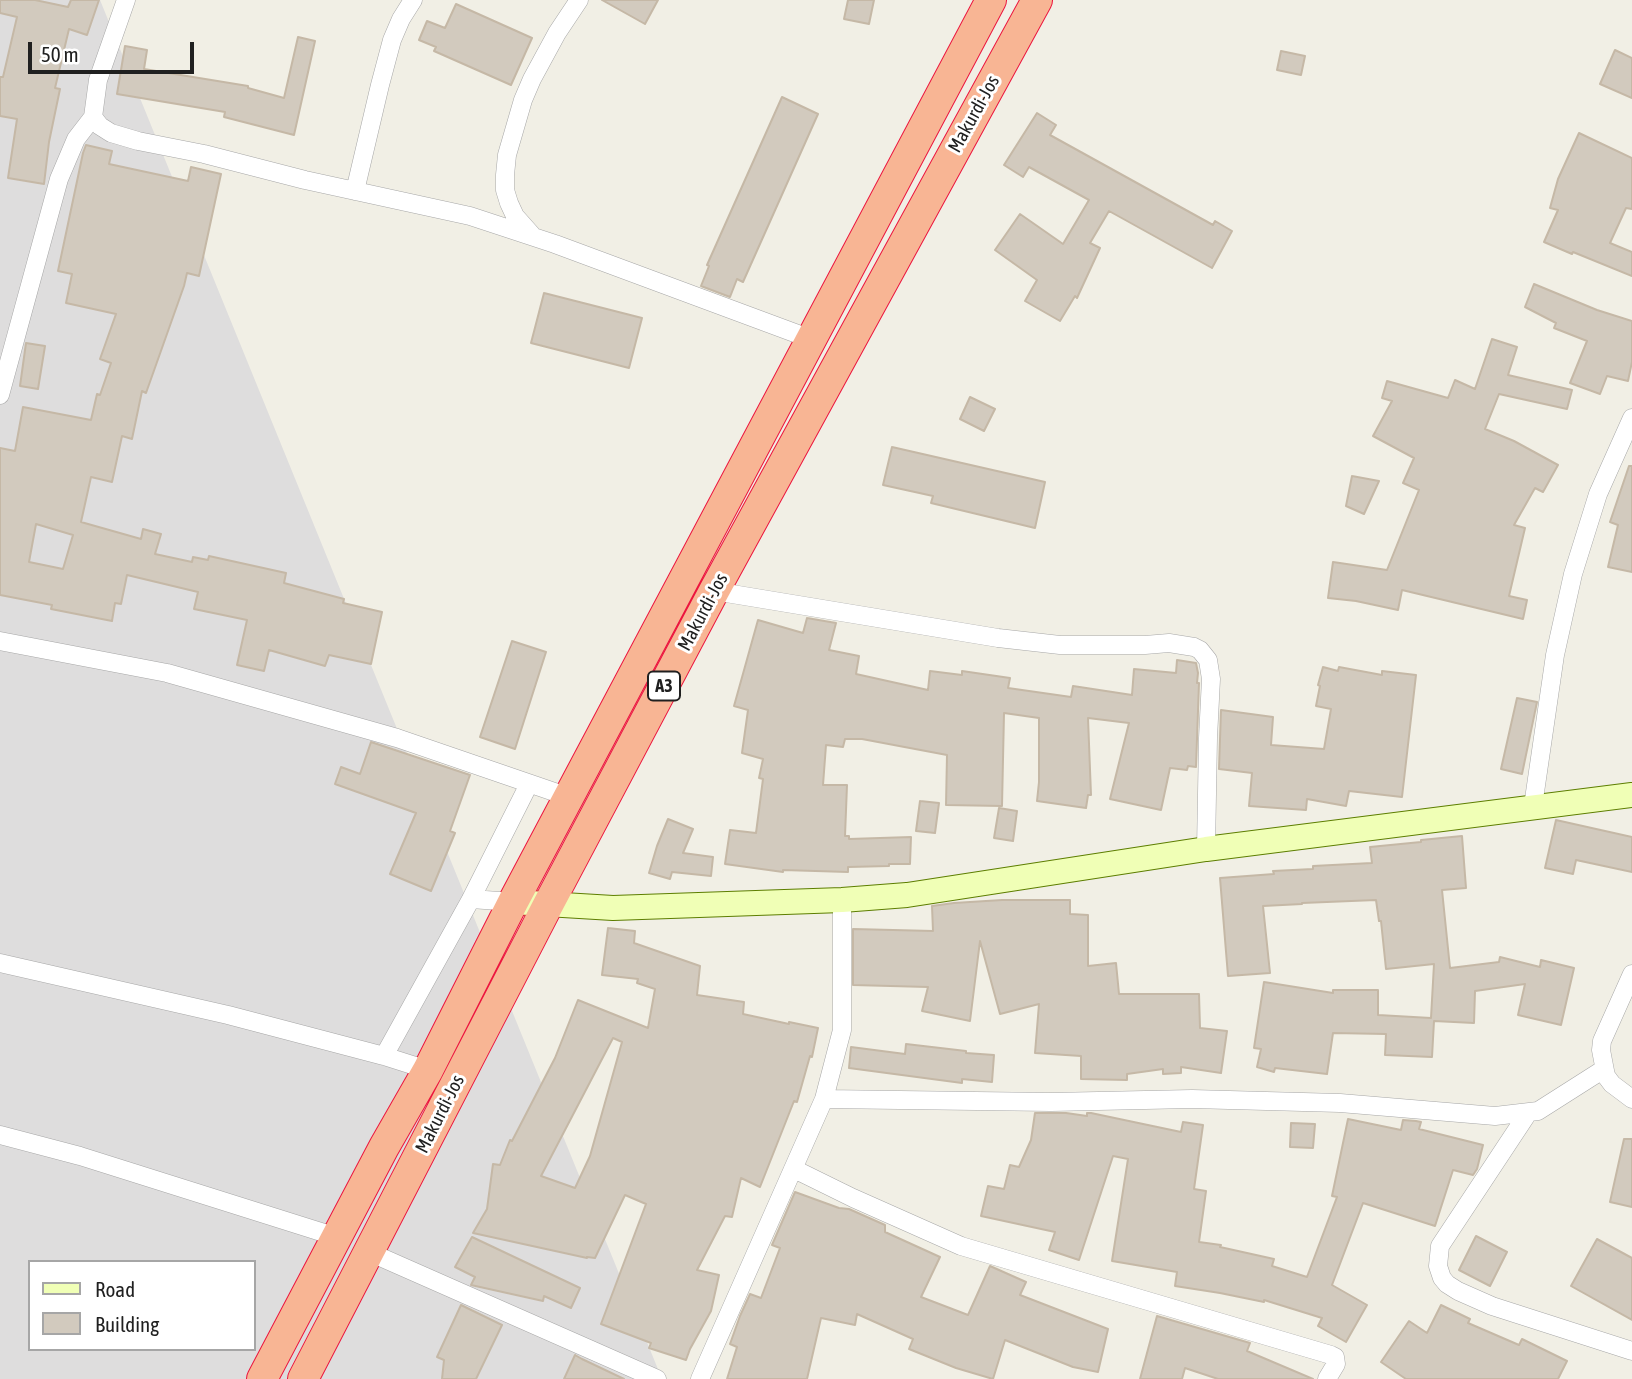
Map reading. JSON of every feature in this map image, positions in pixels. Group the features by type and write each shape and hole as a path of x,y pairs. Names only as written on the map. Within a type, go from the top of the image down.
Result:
{"highway":[{"name":"Makurdi-Jos","path":"262,1379 384,1147 428,1070 513,902 991,0"},
{"name":"Makurdi-Jos","path":"303,1379 714,591 1037,0"}],"main road":[{"path":"513,902 613,908 908,895 1206,849 1632,795"}],"street":[{"path":"0,395 59,179 76,139 93,117 98,80 126,0"},
{"path":"355,191 392,40 413,0"},
{"path":"533,236 514,216 509,203 505,190 507,155 532,79 579,0"},
{"path":"93,117 100,127 111,133 138,141 470,216 533,236 811,339"},
{"path":"1533,806 1555,655 1573,574 1598,494 1632,418"},
{"path":"714,591 998,638 1060,645 1169,643 1200,650 1208,660 1211,679 1206,849"},
{"path":"0,641 167,673 397,738 569,797"},
{"path":"384,1056 471,899 529,784"},
{"path":"471,899 513,902"},
{"path":"700,1379 824,1098 842,1030 842,900"},
{"path":"0,963 228,1015 428,1070"},
{"path":"1632,974 1602,1041 1601,1050 1604,1069 1612,1084 1632,1099"},
{"path":"824,1098 1051,1102 1192,1099 1340,1103 1495,1116 1538,1111 1604,1069"},
{"path":"1528,1113 1440,1246 1438,1266 1442,1278 1458,1292 1492,1306 1632,1351"},
{"path":"0,1135 80,1156 337,1237"},
{"path":"794,1169 961,1246 1331,1354 1335,1357 1335,1364 1327,1379"},
{"path":"369,1252 657,1379"}],"shaded area":[{"path":"0,0 100,0 662,1379 0,1379"}],"building":[{"path":"0,0 35,0 68,7 71,0 99,0 87,35 69,29 55,88 60,89 44,184 8,178 17,119 0,116 0,77 3,77 17,17 0,13"},
{"path":"602,0 658,0 645,24"},
{"path":"848,0 874,0 869,24 844,19"},
{"path":"456,4 532,38 511,85 434,51 436,47 419,40 427,21 445,28"},
{"path":"298,37 315,41 294,135 224,117 225,112 117,94 125,46 147,50 144,69 248,86 284,98"},
{"path":"1615,50 1632,58 1632,98 1600,84"},
{"path":"1281,51 1305,56 1301,75 1277,70"},
{"path":"782,97 818,114 743,282 737,279 730,297 701,286 709,266 707,265"},
{"path":"1037,113 1056,125 1050,135 1213,225 1215,221 1232,231 1212,268 1109,211 1090,243 1100,248 1077,298 1075,296 1060,321 1025,301 1037,280 995,250 1020,214 1063,244 1089,200 1029,167 1023,177 1004,165"},
{"path":"1579,133 1632,158 1632,209 1626,208 1610,243 1632,252 1632,276 1544,242 1558,210 1550,208 1558,179"},
{"path":"86,145 112,151 109,164 188,181 191,167 221,174 199,276 187,273 146,393 142,391 132,439 122,436 112,482 91,477 81,522 141,539 143,529 161,534 155,554 192,562 193,557 208,560 209,556 286,573 284,583 344,599 343,603 382,612 371,664 329,655 325,666 269,650 264,671 237,665 247,620 194,609 198,592 127,575 121,604 115,603 112,621 51,609 52,605 0,595 0,448 15,451 23,407 91,420 97,394 100,395 111,363 100,359 116,314 66,303 72,274 58,271","holes":["36,524 73,535 63,569 29,562"]},
{"path":"1534,284 1632,321 1632,362 1628,381 1607,376 1600,394 1570,383 1587,341 1554,328 1556,323 1525,307"},
{"path":"544,293 642,318 629,368 531,343"},
{"path":"1492,339 1517,347 1508,375 1572,390 1567,409 1499,394 1485,429 1558,465 1543,492 1535,488 1514,525 1525,528 1509,596 1527,600 1523,619 1402,590 1398,610 1328,598 1333,562 1387,570 1419,490 1403,483 1414,458 1373,436 1392,401 1382,398 1387,381 1448,398 1455,380 1475,389"},
{"path":"26,343 45,346 38,389 20,386"},
{"path":"970,397 995,409 984,431 960,419"},
{"path":"892,447 1045,482 1035,528 931,503 933,496 883,485"},
{"path":"1629,466 1632,466 1632,572 1608,567 1618,525 1610,522"},
{"path":"1352,476 1379,481 1364,514 1346,506"},
{"path":"807,618 836,623 829,650 859,656 856,674 928,690 930,671 962,675 962,671 1010,678 1008,688 1071,697 1073,686 1132,695 1134,669 1176,673 1177,660 1196,663 1199,683 1196,767 1188,766 1187,770 1170,768 1161,810 1110,799 1129,723 1088,718 1091,795 1088,795 1086,808 1037,801 1039,718 1004,713 1002,806 946,805 947,755 862,739 845,739 843,747 826,745 823,785 847,785 845,836 849,836 849,839 911,837 910,864 848,867 848,872 783,872 725,864 730,830 756,833 763,779 759,778 763,759 742,753 748,710 734,706 758,620 803,633"},
{"path":"512,641 546,652 515,749 480,737"},
{"path":"1323,667 1338,671 1339,667 1382,675 1382,671 1416,675 1402,797 1349,791 1346,806 1307,799 1306,810 1249,806 1252,773 1219,769 1221,710 1273,717 1271,745 1324,749 1331,709 1316,706"},
{"path":"1517,698 1537,702 1522,774 1501,769"},
{"path":"371,742 470,775 450,831 455,833 431,891 390,874 416,813 335,784 341,767 360,774"},
{"path":"920,801 939,803 935,833 916,831"},
{"path":"999,808 1017,811 1013,841 994,838"},
{"path":"668,819 693,829 683,853 713,857 711,876 672,872 670,879 649,873"},
{"path":"1556,820 1632,837 1632,872 1576,860 1573,874 1545,868"},
{"path":"1462,836 1466,888 1442,890 1450,968 1499,962 1500,957 1540,967 1541,960 1574,968 1561,1025 1518,1015 1525,984 1475,991 1474,1023 1434,1021 1432,1057 1385,1055 1386,1034 1333,1033 1327,1074 1275,1068 1274,1072 1257,1067 1261,1049 1254,1048 1264,982 1333,993 1333,990 1378,990 1378,1015 1431,1018 1434,964 1386,969 1376,900 1302,903 1263,906 1270,973 1228,976 1220,878 1313,869 1313,866 1372,863 1370,847"},
{"path":"1002,900 1070,900 1070,914 1088,915 1088,966 1116,963 1119,994 1199,994 1200,1028 1227,1031 1221,1073 1181,1067 1181,1073 1163,1074 1163,1069 1127,1074 1127,1080 1081,1079 1081,1056 1035,1053 1039,1004 1000,1014 980,941 970,1021 922,1011 928,987 853,985 853,929 933,931 932,906"},
{"path":"608,928 635,931 634,943 700,966 697,995 744,1002 743,1014 818,1028 812,1057 810,1056 797,1102 794,1101 760,1187 741,1178 732,1217 725,1216 697,1270 719,1275 711,1311 686,1360 649,1348 651,1343 601,1324 646,1204 625,1195 595,1258 473,1233 487,1209 493,1164 500,1165 510,1140 512,1141 555,1058 578,1000 648,1028 655,989 637,983 638,979 602,975","holes":["613,1038 622,1042 590,1156 575,1188 541,1176"]},
{"path":"906,1044 994,1055 992,1082 962,1079 962,1083 849,1068 851,1047 905,1054"},
{"path":"1035,1113 1087,1116 1087,1113 1091,1113 1181,1132 1183,1122 1203,1125 1194,1189 1206,1191 1199,1242 1274,1259 1272,1266 1307,1277 1337,1197 1332,1196 1348,1119 1401,1130 1403,1120 1416,1121 1421,1122 1419,1129 1483,1145 1473,1175 1453,1170 1435,1226 1363,1203 1332,1285 1367,1305 1346,1342 1318,1326 1322,1318 1264,1300 1175,1286 1177,1272 1112,1261 1128,1159 1113,1156 1079,1260 1049,1250 1055,1232 981,1216 988,1186 1004,1189 1010,1165 1019,1167 1031,1140"},
{"path":"1291,1123 1315,1124 1313,1148 1290,1147"},
{"path":"1624,1139 1632,1139 1632,1207 1610,1202"},
{"path":"795,1192 849,1209 885,1225 885,1232 940,1257 921,1297 968,1315 990,1266 1026,1282 1020,1295 1108,1329 1098,1372 1073,1367 1005,1340 993,1379 909,1349 913,1339 857,1314 855,1325 821,1318 807,1379 727,1379 737,1347 730,1344 740,1316 750,1294 761,1298 780,1248 772,1245"},
{"path":"1476,1236 1507,1252 1490,1286 1459,1270"},
{"path":"472,1237 580,1288 571,1308 544,1296 543,1301 471,1285 475,1277 455,1267"},
{"path":"1597,1239 1632,1258 1632,1320 1571,1286"},
{"path":"461,1305 502,1325 476,1379 442,1379 444,1360 437,1357"},
{"path":"1441,1305 1470,1319 1468,1323 1519,1345 1522,1339 1567,1361 1558,1379 1406,1379 1381,1362 1409,1321 1427,1333"},
{"path":"1157,1316 1250,1343 1247,1351 1313,1379 1218,1379 1185,1368 1182,1379 1140,1379"},
{"path":"575,1355 582,1359 624,1379 564,1379"}]}
